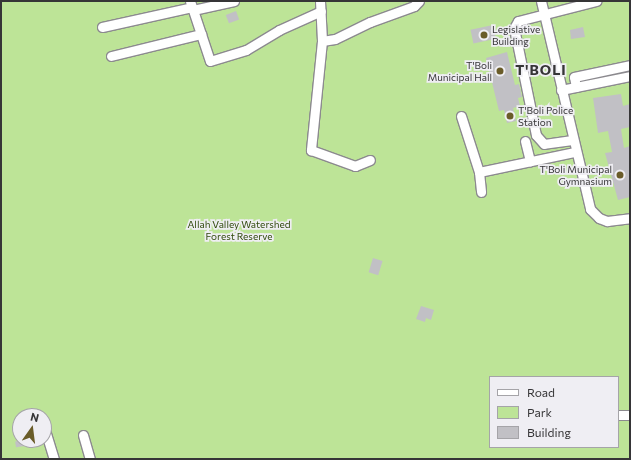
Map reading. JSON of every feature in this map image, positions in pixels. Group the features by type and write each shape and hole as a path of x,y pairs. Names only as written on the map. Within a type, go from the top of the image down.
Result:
{"street":[{"path":"102,27 192,6 234,1"},
{"path":"320,1 322,11 322,41 311,150 355,166 370,160"},
{"path":"322,41 335,40 353,29 414,6 419,1"},
{"path":"542,1 572,140 593,214 607,221 630,218"},
{"path":"572,140 544,144 536,135 515,41 514,28 518,21 596,1"},
{"path":"192,6 210,61 246,50 279,30 322,11"},
{"path":"111,56 201,34"},
{"path":"576,87 574,77 630,65"},
{"path":"561,90 630,76"},
{"path":"461,116 479,172 481,192"},
{"path":"525,142 530,161"},
{"path":"479,172 575,152"},
{"path":"619,415 630,415"},
{"path":"83,435 90,459"},
{"path":"50,448 54,459"}],"green space":[{"name":"Allah Valley Watershed Forest Reserve","path":"1,1 630,1 630,459 1,459"}],"building":[{"path":"236,11 239,19 229,23 226,15"},
{"name":"Legislative Building","path":"493,25 496,39 473,43 471,30"},
{"path":"583,27 585,37 571,39 570,30"},
{"name":"T'Boli Municipal Hall","path":"507,52 515,85 519,84 522,97 518,98 520,106 513,108 516,121 507,123 504,110 499,111 486,58"},
{"path":"621,94 623,106 630,104 630,127 621,129 624,148 630,146 630,197 618,200 605,153 612,152 608,131 598,133 593,98"},
{"path":"373,258 383,261 378,275 369,272"},
{"path":"421,306 434,310 431,320 426,318 425,322 416,319"}],"place":[{"name":"Legislative Building","path":"484,35"},
{"name":"T'Boli Municipal Hall","path":"500,71"},
{"name":"T'Boli Police Station","path":"510,116"},
{"name":"T'Boli Municipal Gymnasium","path":"620,175"}],"district":[{"name":"T'BOLI","path":"541,70"}]}
